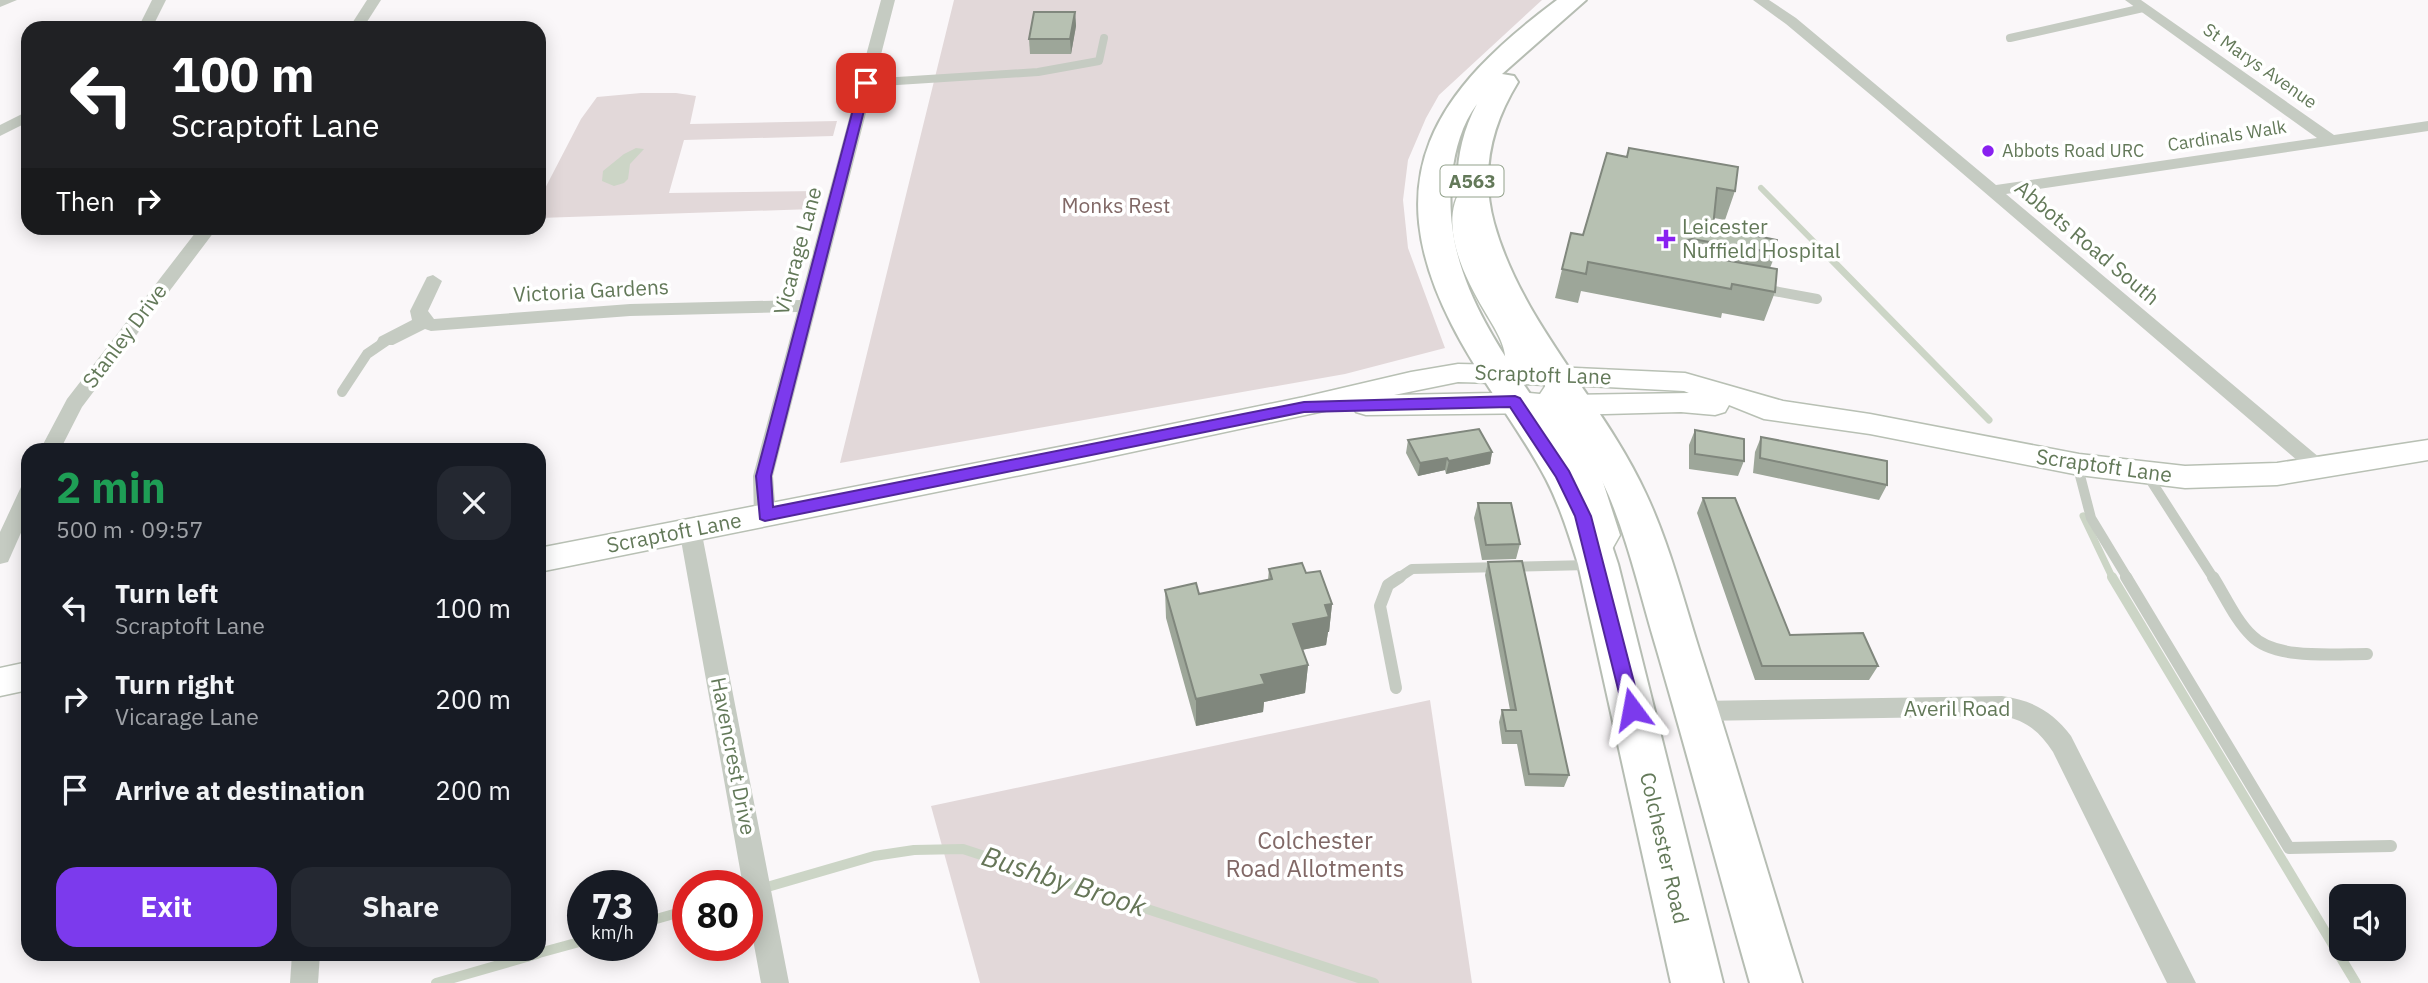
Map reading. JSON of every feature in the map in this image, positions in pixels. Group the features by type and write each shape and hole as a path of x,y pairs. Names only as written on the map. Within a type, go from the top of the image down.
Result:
{"highway":[{"name":"A563","path":"1528,391 1518,315 1496,277 1483,241 1472,187 1474,151 1486,107 1575,0"},
{"name":"A563","path":"1575,0 1523,38 1485,75 1462,103 1444,142 1433,187 1438,251 1450,285 1528,391 1618,474 1635,516 1697,711 1776,983"},
{"name":"Colchester Road","path":"1528,391 1583,516 1596,559 1697,983"}],"street":[{"path":"0,3 10,0"},
{"path":"148,21 159,0"},
{"path":"360,21 374,0"},
{"name":"Vicarage Lane","path":"765,515 764,476 888,0"},
{"name":"Abbots Road South","path":"1760,0 1832,55 2319,468"},
{"name":"St Marys Avenue","path":"2138,4 2331,140"},
{"path":"0,131 21,120"},
{"name":"Cardinals Walk","path":"1990,191 2428,126"},
{"name":"Stanley Drive","path":"54,443 74,404 203,235"},
{"path":"386,341 424,323 419,311 433,281"},
{"name":"Victoria Gardens","path":"424,323 440,326 617,311 808,306"},
{"name":"Scraptoft Lane","path":"546,559 1304,407 1411,381 1458,373 1528,391 1782,411 2077,464 2146,473 2228,478 2319,468 2428,450"},
{"name":"Scraptoft Lane","path":"1304,407 1528,391 1603,377 1685,382 1782,411"},
{"path":"0,556 21,509"},
{"name":"Havencrest Drive","path":"691,529 775,983"},
{"path":"0,682 21,678"},
{"name":"Averil Road","path":"1697,711 2002,706 2030,712 2043,720 2062,744 2182,983"},
{"path":"304,983 306,961"}],"lane":[{"path":"2010,38 2138,4"},
{"path":"866,83 1038,72 1082,66 1099,61 1104,38"},
{"path":"1749,287 1816,299"},
{"path":"342,392 367,354 386,341"},
{"path":"2077,464 2091,518 2289,848 2391,846"},
{"path":"2146,473 2252,637 2272,649 2297,653 2367,654"},
{"path":"1396,688 1380,606 1388,584 1412,569 1596,559"}],"green space":[{"name":"Monks Rest","path":"954,0 1542,0 1439,95 1408,160 1403,200 1408,248 1445,348 1345,374 840,463"},
{"path":"641,93 696,96 690,124 837,121 833,136 684,140 669,193 818,191 813,209 546,218 546,186 581,119 597,97"},
{"name":"Colchester Road Allotments","path":"1430,700 1472,983 980,983 931,806"}],"shaded area":[{"path":"636,148 644,149 630,164 628,179 624,183 614,186 602,181 603,171"}],"building":[{"path":"1034,12 1075,12 1070,39 1029,39"},
{"path":"1629,148 1738,167 1735,191 1717,188 1713,227 1777,240 1776,253 1692,239 1685,241 1683,246 1689,254 1777,269 1775,292 1732,284 1731,289 1588,262 1586,274 1562,269 1571,233 1583,235 1607,153 1627,157"},
{"path":"1479,429 1492,452 1449,461 1447,458 1420,463 1408,440"},
{"path":"1695,430 1744,439 1744,461 1695,454"},
{"path":"1761,437 1887,461 1887,485 1760,458"},
{"path":"1703,498 1735,498 1790,635 1863,633 1878,666 1762,666"},
{"path":"1478,503 1511,503 1520,544 1486,545"},
{"path":"1522,561 1569,775 1529,774 1521,731 1506,731 1502,710 1516,710 1488,562"},
{"path":"1302,563 1306,573 1320,571 1332,604 1325,605 1329,617 1293,624 1308,665 1261,675 1265,684 1196,699 1165,590 1196,583 1199,594 1272,579 1269,569"}],"waterway":[{"path":"1761,188 1829,257"},
{"path":"1827,255 1989,420"},
{"path":"2083,516 2112,577"},
{"path":"2112,577 2356,983"},
{"name":"Bushby Brook","path":"763,888 874,856 914,850 963,849 1374,983"},
{"name":"Bushby Brook","path":"658,918 672,915"},
{"name":"Bushby Brook","path":"546,951 567,945"},
{"name":"Bushby Brook","path":"436,983 513,961"}],"place":[{"name":"Abbots Road URC","path":"1988,151"},
{"name":"Leicester Nuffield Hospital","path":"1666,239"}],"route":[{"path":"866,83 764,476 765,515 1304,407 1515,402 1563,475 1583,516 1598,564 1632,709"}]}
